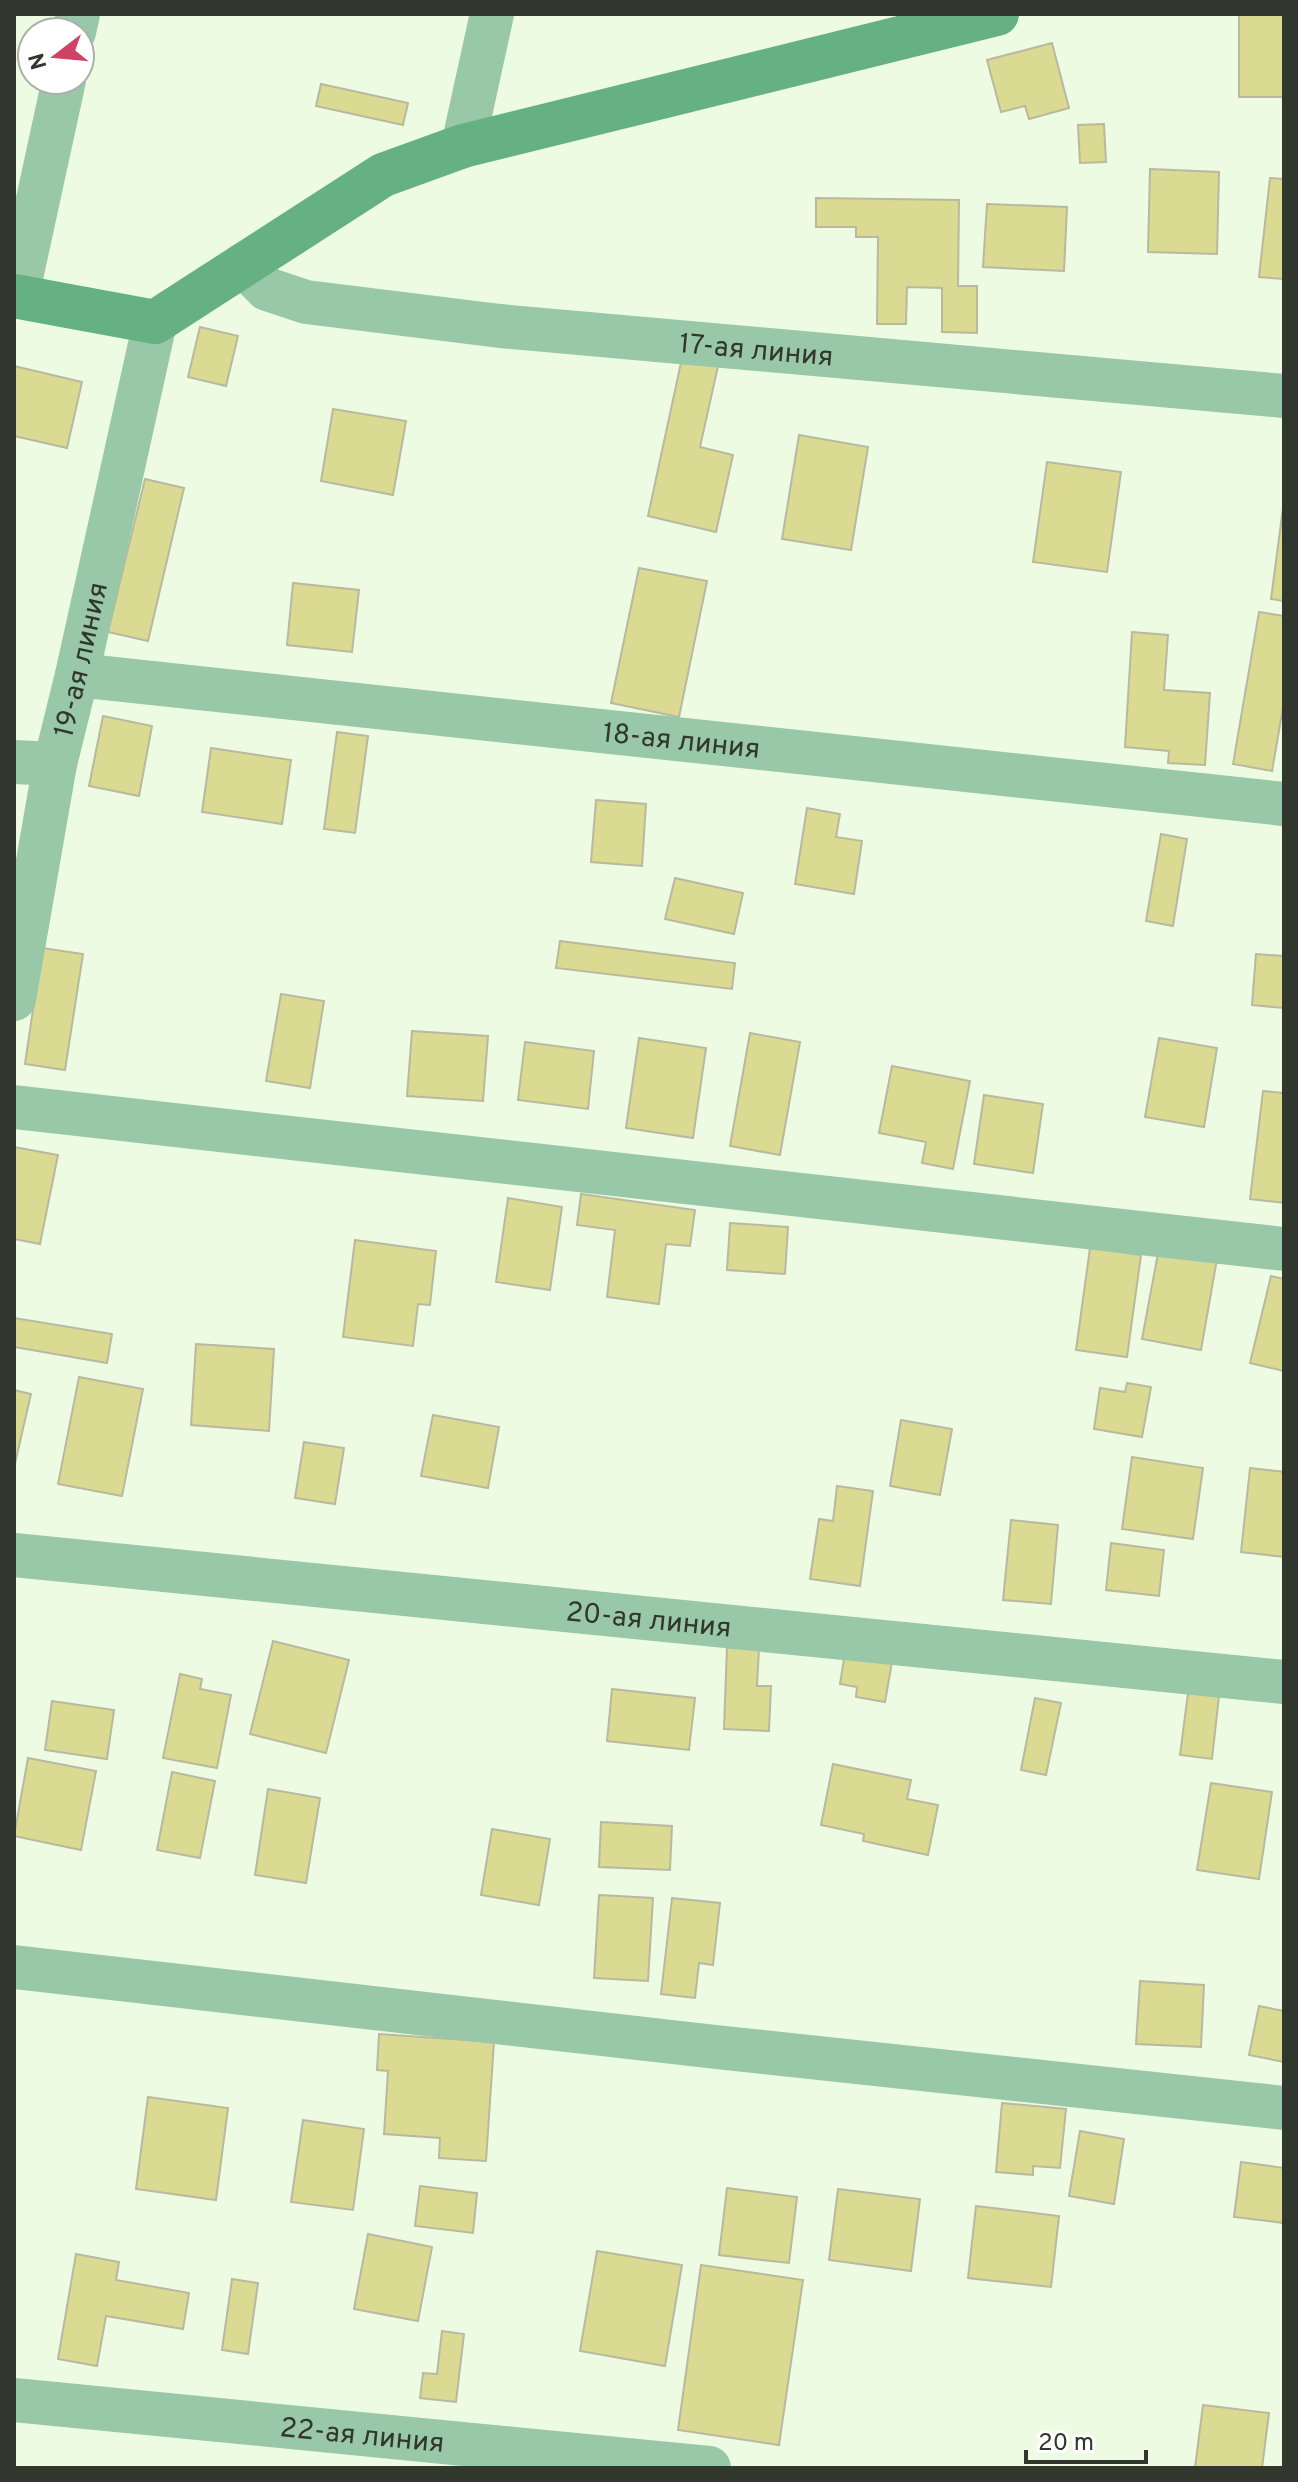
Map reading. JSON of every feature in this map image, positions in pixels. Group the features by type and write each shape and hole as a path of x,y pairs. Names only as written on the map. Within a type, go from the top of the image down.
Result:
{"street":[{"path":"463,146 492,14"},
{"path":"60,96 15,296 155,322 383,175 463,146 935,21 997,14"},
{"name":"17-ая линия","path":"243,265 267,289 306,302 485,325 1284,396"},
{"name":"19-ая линия","path":"14,999 34,763 77,675 155,322"},
{"name":"18-ая линия","path":"77,675 1284,804"},
{"path":"14,1107 1284,1249"},
{"name":"20-ая линия","path":"14,1555 1284,1682"},
{"path":"14,1967 1284,2108"},
{"name":"22-ая линия","path":"14,2400 709,2468"}],"building":[{"path":"1239,14 1284,14 1284,97 1239,97"},
{"path":"1052,43 1069,108 1029,119 1025,106 1001,112 987,60"},
{"path":"321,84 408,103 403,125 316,106"},
{"path":"1104,124 1106,162 1080,163 1078,125"},
{"path":"1150,169 1219,172 1217,254 1148,252"},
{"path":"1270,178 1284,179 1284,279 1259,277"},
{"path":"816,198 959,200 958,286 977,286 977,333 942,332 942,288 907,287 906,324 877,324 878,237 856,237 856,227 816,227"},
{"path":"987,204 1067,207 1064,271 983,267"},
{"path":"200,327 238,336 226,386 188,377"},
{"path":"682,358 718,366 700,447 733,455 716,532 648,516"},
{"path":"14,366 82,382 67,448 14,436"},
{"path":"333,409 406,421 393,495 321,481"},
{"path":"799,435 868,447 851,550 782,539"},
{"path":"1047,462 1121,472 1107,572 1033,562"},
{"path":"145,479 184,488 148,641 108,632"},
{"path":"1284,500 1284,601 1271,599"},
{"path":"639,568 707,581 679,717 611,703"},
{"path":"293,583 359,590 352,652 287,645"},
{"path":"1259,612 1284,616 1284,702 1272,771 1233,764"},
{"path":"1132,632 1168,635 1164,690 1210,693 1205,765 1168,763 1169,751 1125,747"},
{"path":"103,716 152,726 139,796 89,786"},
{"path":"337,732 368,736 355,833 324,829"},
{"path":"211,748 291,760 282,824 202,812"},
{"path":"596,800 646,804 642,866 591,862"},
{"path":"807,808 840,814 836,837 862,841 854,894 795,884"},
{"path":"1161,834 1187,839 1173,926 1146,921"},
{"path":"675,878 743,893 734,934 665,919"},
{"path":"560,941 735,963 732,989 556,968"},
{"path":"42,948 83,954 65,1070 25,1064"},
{"path":"1256,954 1284,956 1284,1008 1252,1005"},
{"path":"281,994 324,1001 310,1088 266,1081"},
{"path":"412,1031 488,1036 483,1101 407,1096"},
{"path":"750,1033 800,1042 780,1155 730,1146"},
{"path":"639,1038 706,1048 693,1138 626,1128"},
{"path":"1159,1038 1217,1048 1204,1127 1145,1117"},
{"path":"525,1042 594,1051 588,1109 518,1100"},
{"path":"892,1066 970,1081 953,1169 922,1163 926,1142 879,1133"},
{"path":"1263,1091 1284,1093 1284,1203 1250,1199"},
{"path":"984,1095 1043,1104 1033,1173 974,1164"},
{"path":"14,1147 58,1155 40,1244 14,1239"},
{"path":"581,1194 695,1210 690,1246 666,1244 659,1304 607,1297 615,1230 577,1225"},
{"path":"508,1198 562,1207 550,1290 496,1282"},
{"path":"730,1223 788,1227 785,1274 727,1270"},
{"path":"355,1240 436,1251 430,1305 418,1304 413,1346 343,1337"},
{"path":"1090,1248 1141,1255 1127,1357 1076,1350"},
{"path":"1159,1248 1217,1259 1201,1350 1142,1339"},
{"path":"1271,1276 1284,1279 1284,1371 1250,1363"},
{"path":"14,1318 112,1334 107,1363 14,1347"},
{"path":"196,1344 274,1349 269,1431 191,1425"},
{"path":"79,1377 143,1389 122,1496 58,1484"},
{"path":"1127,1383 1151,1387 1142,1437 1094,1429 1100,1388 1125,1392"},
{"path":"14,1390 31,1394 14,1468"},
{"path":"433,1415 499,1427 488,1488 421,1476"},
{"path":"901,1420 952,1429 940,1495 890,1486"},
{"path":"304,1442 344,1448 335,1504 295,1498"},
{"path":"1132,1457 1203,1468 1193,1539 1122,1529"},
{"path":"1250,1468 1284,1472 1284,1557 1241,1552"},
{"path":"837,1486 873,1491 860,1586 810,1579 819,1519 833,1521"},
{"path":"1011,1520 1058,1525 1051,1604 1003,1600"},
{"path":"1111,1543 1164,1550 1159,1596 1106,1590"},
{"path":"273,1641 349,1660 326,1753 250,1734"},
{"path":"727,1647 759,1649 757,1686 771,1686 769,1731 724,1729"},
{"path":"845,1653 892,1662 885,1702 856,1697 857,1687 840,1684"},
{"path":"180,1674 202,1679 200,1689 231,1695 217,1768 163,1758"},
{"path":"612,1689 695,1698 689,1750 607,1741"},
{"path":"1188,1693 1219,1696 1212,1759 1180,1755"},
{"path":"1035,1698 1061,1703 1046,1775 1021,1770"},
{"path":"52,1701 114,1710 107,1759 45,1750"},
{"path":"28,1758 96,1771 81,1850 14,1836"},
{"path":"833,1764 911,1780 907,1799 938,1805 928,1855 863,1841 864,1834 821,1825"},
{"path":"172,1772 215,1781 200,1858 157,1850"},
{"path":"1211,1783 1272,1792 1259,1879 1197,1870"},
{"path":"268,1789 320,1798 306,1883 255,1875"},
{"path":"601,1822 672,1826 670,1870 599,1867"},
{"path":"492,1829 550,1839 539,1905 481,1895"},
{"path":"599,1895 653,1898 648,1981 594,1978"},
{"path":"672,1898 720,1903 713,1965 699,1963 695,1998 661,1994"},
{"path":"1140,1981 1204,1985 1201,2047 1136,2044"},
{"path":"1259,2006 1284,2011 1284,2062 1249,2055"},
{"path":"379,2034 494,2042 486,2161 439,2158 440,2138 384,2134 388,2071 377,2070"},
{"path":"148,2097 228,2108 216,2200 136,2189"},
{"path":"1002,2103 1066,2109 1060,2168 1033,2166 1033,2175 996,2172"},
{"path":"303,2120 364,2129 353,2210 291,2202"},
{"path":"1080,2131 1124,2139 1114,2204 1069,2196"},
{"path":"1241,2162 1284,2168 1284,2223 1234,2217"},
{"path":"420,2186 477,2193 473,2233 415,2226"},
{"path":"727,2188 797,2197 789,2263 719,2255"},
{"path":"838,2189 920,2199 911,2271 829,2260"},
{"path":"976,2206 1059,2216 1051,2287 968,2278"},
{"path":"368,2234 432,2247 418,2321 354,2309"},
{"path":"597,2251 682,2265 665,2366 580,2351"},
{"path":"76,2254 119,2262 116,2280 189,2293 183,2329 106,2316 97,2366 58,2359"},
{"path":"701,2265 803,2280 779,2445 678,2430"},
{"path":"232,2279 258,2283 248,2354 222,2350"},
{"path":"442,2331 464,2334 456,2402 420,2398 423,2373 437,2374"},
{"path":"1203,2405 1269,2413 1262,2468 1195,2468"}]}
